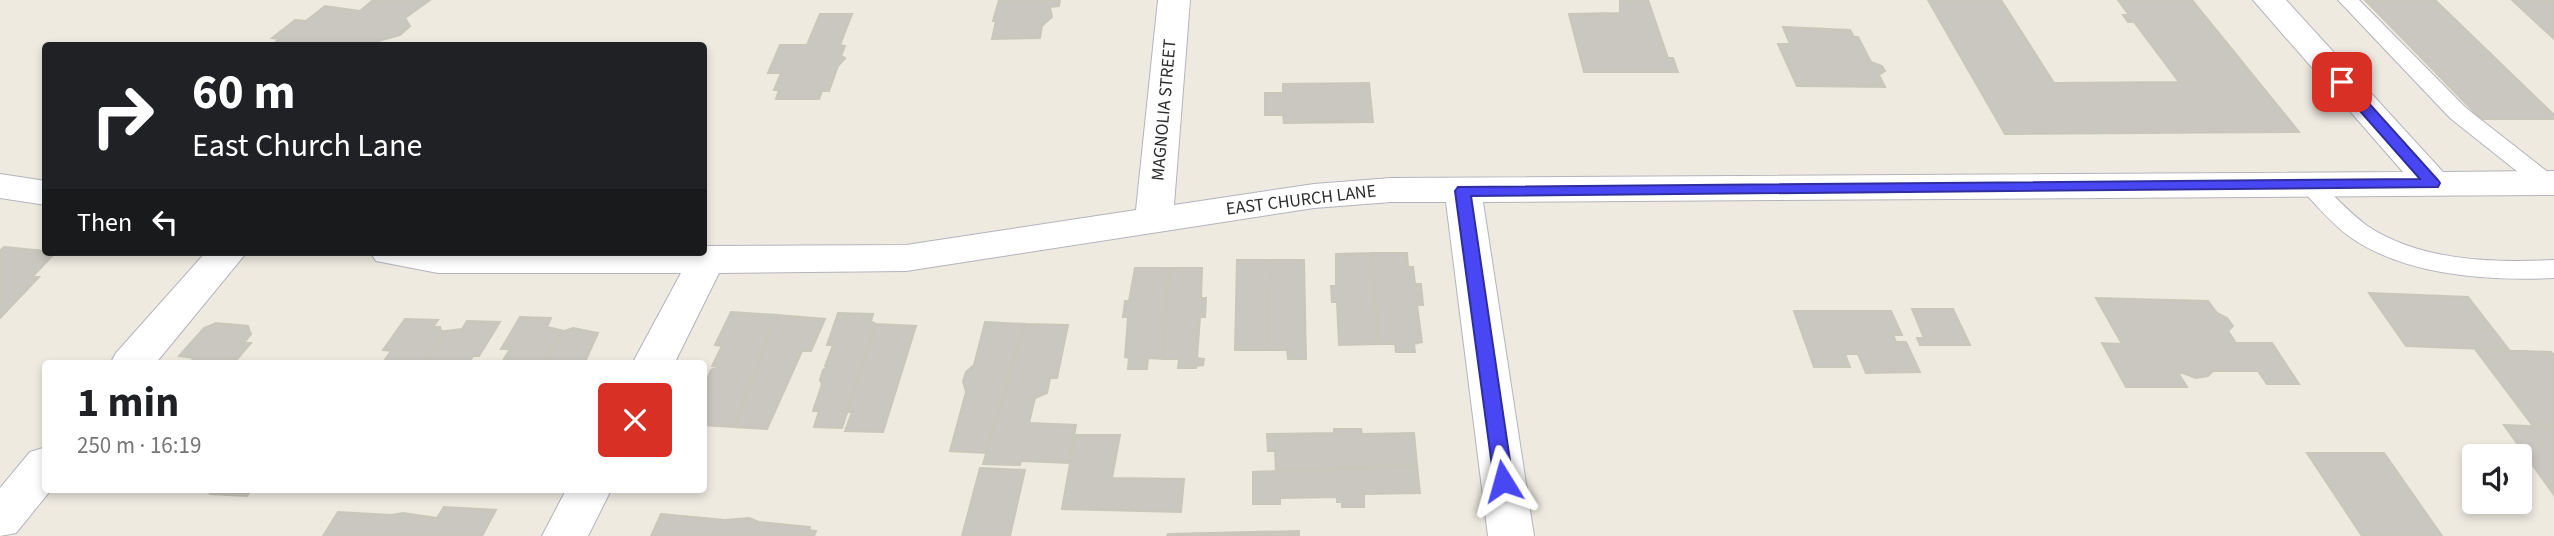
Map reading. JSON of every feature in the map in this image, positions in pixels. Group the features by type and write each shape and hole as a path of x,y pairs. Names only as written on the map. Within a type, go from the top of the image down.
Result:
{"street":[{"name":"MAGNOLIA STREET","path":"1154,220 1174,0"},
{"path":"2269,0 2433,183"},
{"name":"EAST CHURCH LANE","path":"418,256 448,260 706,261 916,257 1346,192 2550,183"},
{"path":"0,186 42,192"},
{"path":"1463,191 1511,536"},
{"path":"134,360 225,256"},
{"path":"655,360 706,261"},
{"path":"0,520 42,470"},
{"path":"565,536 587,493"}],"lane":[{"path":"2348,0 2458,113 2550,183"},
{"path":"2311,186 2367,237 2426,259 2511,272 2554,269"}],"building":[{"path":"373,0 430,0 405,18 410,26 400,35 377,42 276,42 279,39 272,38 295,20 306,21 325,6 360,11"},
{"path":"999,0 1060,0 1059,6 1050,7 1052,17 1042,26 1040,38 992,39 996,21 993,21"},
{"path":"1620,0 1648,0 1668,58 1673,58 1678,72 1584,72 1569,14 1620,13"},
{"path":"1928,0 2001,0 2054,83 2179,82 2134,22 2128,22 2123,15 2129,15 2118,0 2192,0 2299,132 2005,134"},
{"path":"2365,0 2435,0 2554,115 2554,119 2481,119"},
{"path":"2512,0 2554,0 2554,39"},
{"path":"820,14 852,14 840,45 845,46 841,56 845,58 838,66 829,91 822,91 819,99 776,99 779,90 774,90 781,73 768,73 780,45 807,45"},
{"path":"1783,27 1850,30 1854,37 1858,37 1871,62 1882,66 1885,71 1879,75 1885,87 1797,86 1778,44 1790,44"},
{"path":"1369,83 1373,122 1284,123 1283,115 1265,115 1265,93 1283,93 1283,84"},
{"path":"4,247 42,251 42,256 52,256 32,277 39,277 0,318 0,251"},
{"path":"1372,253 1379,344 1339,345 1337,302 1332,302 1331,286 1336,286 1336,254"},
{"path":"1372,253 1407,253 1408,267 1413,267 1415,284 1421,284 1423,305 1417,305 1422,342 1414,344 1415,352 1396,352 1395,344 1379,344"},
{"path":"1237,260 1270,260 1267,350 1235,350"},
{"path":"1270,260 1304,260 1306,359 1288,359 1287,350 1267,350"},
{"path":"1135,268 1169,268 1163,359 1148,358 1147,369 1128,369 1129,358 1125,357 1128,317 1123,317"},
{"path":"1169,268 1202,268 1201,298 1206,298 1205,317 1200,317 1197,358 1204,359 1203,365 1196,368 1178,368 1179,359 1163,359"},
{"path":"2369,293 2468,297 2509,350 2406,346"},
{"path":"2096,298 2208,301 2217,313 2227,318 2233,326 2228,331 2236,343 2272,343 2299,384 2267,384 2258,371 2213,371 2208,376 2196,378 2177,371 2187,387 2126,387 2102,343 2122,344"},
{"path":"1912,309 1953,309 1970,345 1920,345 1917,338 1924,338"},
{"path":"1794,311 1891,311 1902,335 1893,335 1896,342 1906,342 1920,372 1866,373 1858,354 1845,354 1850,367 1814,367"},
{"path":"731,312 777,315 734,427 707,425 707,379 711,370 717,367 712,366 722,346 715,345"},
{"path":"838,313 873,314 871,321 876,324 842,428 814,427 819,411 813,411 822,384 820,380 823,370 829,366 825,366 833,345 827,345"},
{"path":"777,315 825,319 811,351 802,351 767,429 734,427"},
{"path":"520,317 551,318 547,327 564,331 546,360 503,360 510,349 501,349"},
{"path":"405,319 438,320 433,327 446,331 427,360 385,360 391,351 383,350"},
{"path":"467,321 500,322 479,356 473,356 470,360 427,360 446,331 462,329"},
{"path":"985,322 1025,324 986,453 950,451 966,392 963,381 966,372 974,365"},
{"path":"216,323 248,326 251,334 244,343 251,343 236,360 192,360 194,358 179,356 204,328"},
{"path":"876,324 916,326 883,432 845,431 852,412 847,411"},
{"path":"1025,324 1068,325 1057,378 1050,378 1047,393 1035,398 1029,423 1076,425 1069,463 1021,461 1020,465 983,464"},
{"path":"573,328 598,333 586,360 546,360 564,331"},
{"path":"2475,349 2551,352 2554,355 2554,427 2533,426"},
{"path":"2504,425 2554,427 2554,495 2532,464 2532,444 2518,444"},
{"path":"1334,429 1361,429 1362,434 1414,433 1417,465 1276,472 1275,451 1268,451 1267,434 1334,433"},
{"path":"1075,435 1120,435 1112,478 1184,479 1181,512 1062,509"},
{"path":"2307,453 2384,453 2442,536 2362,536"},
{"path":"1417,465 1420,493 1364,494 1364,507 1342,507 1342,502 1337,502 1337,497 1280,498 1280,504 1253,504 1253,472"},
{"path":"980,468 1025,470 1010,536 962,536"},
{"path":"211,493 249,493 247,496"},
{"path":"444,507 496,510 482,536 323,536 338,512 391,515 403,513 437,518"},
{"path":"661,514 725,520 749,518 759,522 810,527 809,530 816,531 814,536 651,536"},
{"path":"1299,531 1299,536 1167,536 1168,534"}],"route":[{"path":"1503,481 1463,191 2433,183 2342,82"}]}
